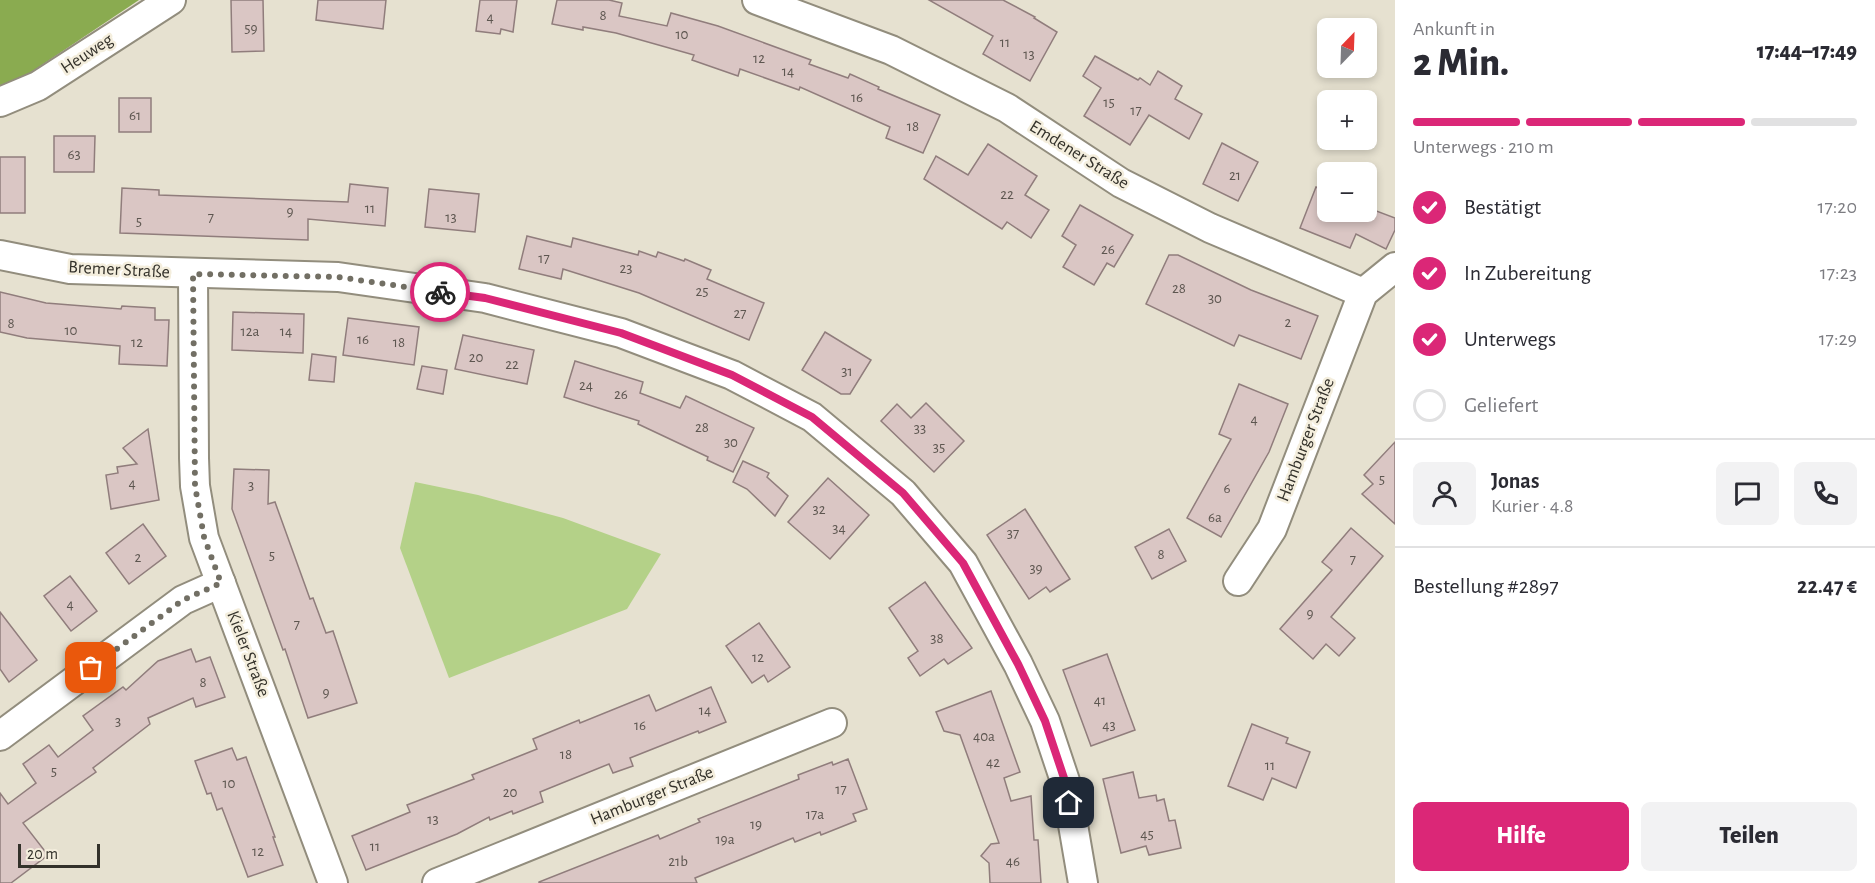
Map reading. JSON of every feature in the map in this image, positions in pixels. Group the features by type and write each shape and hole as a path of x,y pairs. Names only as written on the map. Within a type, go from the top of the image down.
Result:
{"street":[{"name":"Heuweg","path":"0,102 38,86 171,0"},
{"name":"Emdener Straße","path":"758,0 891,50 1007,108 1131,188 1210,228 1363,293"},
{"name":"Bremer Straße","path":"0,255 70,269 338,277 485,298 621,333 732,375 812,417 903,493 963,563 1018,664 1045,721 1066,784 1083,883"},
{"path":"1363,293 1395,267"},
{"name":"Kieler Straße","path":"193,274 195,486 204,537 333,883"},
{"name":"Hamburger Straße","path":"1238,581 1272,529 1363,293"},
{"path":"0,736 183,600 221,583"},
{"name":"Hamburger Straße","path":"476,876 832,723"},
{"path":"437,883 476,876"}],"green space":[{"path":"0,0 139,0 0,93"},
{"path":"415,482 478,495 563,518 661,554 627,609 449,678 400,548"}],"building":[{"path":"231,0 263,0 264,51 232,52"},
{"path":"318,0 386,0 383,29 316,20"},
{"path":"480,0 517,0 513,32 501,29 500,34 476,31"},
{"path":"557,0 609,0 622,3 619,16 667,26 671,13 718,26 811,60 809,64 848,78 850,74 879,87 878,89 940,115 923,153 886,138 890,127 800,87 799,90 740,69 738,76 692,60 694,55 616,33 552,24"},
{"path":"929,0 1003,0 1057,32 1030,81 983,54 993,36"},
{"path":"1095,56 1150,85 1158,71 1182,86 1175,99 1202,114 1189,139 1149,115 1130,145 1084,116 1101,88 1083,76"},
{"path":"119,98 151,98 151,132 119,132"},
{"path":"54,136 95,136 94,172 54,172"},
{"path":"1222,143 1258,162 1238,201 1203,184"},
{"path":"988,144 1037,176 1025,195 1049,210 1031,238 1007,222 1002,229 924,179 936,156 968,175"},
{"path":"0,157 25,157 25,213 0,213"},
{"path":"350,184 388,188 385,226 308,219 308,240 120,233 122,188 159,190 159,195 348,202"},
{"path":"1316,187 1317,222 1377,222 1377,211 1395,218 1395,230 1386,249 1356,234 1350,248 1300,228"},
{"path":"429,189 479,194 475,232 425,227"},
{"path":"1080,205 1133,235 1114,267 1107,263 1094,285 1063,267 1076,245 1062,236"},
{"path":"527,236 571,247 573,238 638,255 639,251 656,257 658,252 684,261 685,259 711,270 707,279 764,303 749,340 639,293 563,269 561,279 519,269"},
{"path":"1169,255 1178,255 1251,290 1318,316 1301,359 1239,335 1234,346 1146,304"},
{"path":"0,292 46,303 121,309 122,306 155,308 155,320 169,320 167,366 119,364 120,346 27,338 0,332"},
{"path":"233,312 304,314 303,353 232,350"},
{"path":"348,318 419,327 414,365 343,355"},
{"path":"825,332 871,360 850,394 841,394 802,370"},
{"path":"463,335 534,350 527,384 455,369"},
{"path":"312,354 336,357 334,382 309,380"},
{"path":"575,361 643,382 640,393 680,408 686,396 754,428 733,472 707,460 708,457 638,424 639,421 564,397"},
{"path":"422,366 447,370 443,394 417,389"},
{"path":"1239,384 1288,404 1269,452 1221,537 1187,518 1231,439 1219,434"},
{"path":"926,403 964,441 934,472 881,421 897,404 911,418"},
{"path":"148,429 159,500 111,509 106,475 118,473 117,467 137,464 123,448"},
{"path":"1395,442 1395,524 1362,494 1373,484 1364,475"},
{"path":"743,461 769,473 767,477 788,496 775,516 747,489 733,482"},
{"path":"234,469 269,470 268,504 275,502 310,599 313,598 326,633 333,631 357,703 308,718 285,649 283,650 232,509"},
{"path":"828,478 869,515 830,559 788,522"},
{"path":"1025,509 1070,579 1050,592 1046,587 1029,599 987,535"},
{"path":"143,524 166,556 129,584 106,553"},
{"path":"1351,528 1383,556 1331,617 1355,638 1339,656 1326,644 1313,659 1280,629 1332,570 1322,562"},
{"path":"1169,529 1186,561 1152,579 1135,547"},
{"path":"70,576 97,611 71,631 44,596"},
{"path":"925,582 972,648 948,664 944,659 920,676 908,658 918,651 889,608"},
{"path":"0,612 37,660 9,682 0,669"},
{"path":"759,623 790,667 768,682 764,675 752,683 726,646"},
{"path":"191,649 196,662 210,657 225,697 196,707 193,698 148,718 150,724 93,768 96,772 23,823 48,855 11,883 0,883 0,793 8,804 36,783 23,764 49,745 58,757 93,730 83,716 123,687 126,690 158,661"},
{"path":"1107,654 1135,730 1091,746 1063,670"},
{"path":"711,687 726,722 630,758 633,766 613,773 609,764 540,792 543,802 513,814 512,811 490,820 489,817 457,834 366,870 352,836 410,812 407,805 474,779 472,775 537,749 533,739 579,720 580,723 649,695 656,711"},
{"path":"991,691 1020,772 1004,778 1011,801 1031,796 1034,840 1038,840 1041,883 990,883 989,863 981,856 991,844 999,843 960,735 944,731 936,712"},
{"path":"1252,724 1288,738 1286,743 1310,752 1296,788 1272,778 1263,800 1228,786"},
{"path":"232,748 237,760 246,757 283,865 248,877 222,808 217,810 211,793 207,794 195,761"},
{"path":"848,759 867,809 853,814 856,821 821,835 820,832 795,842 793,838 695,878 697,883 539,883 658,835 660,839 700,822 698,819 799,779 798,775 832,762 833,765"},
{"path":"1133,772 1139,798 1156,795 1157,801 1164,799 1169,821 1175,820 1181,848 1149,855 1146,846 1121,853 1103,779"}],"way so far":[{"path":"91,668 183,600 221,583 204,537 195,486 193,274 338,277 440,292"}],"route":[{"path":"440,292 485,298 621,333 732,375 812,417 903,493 963,563 1018,664 1045,721 1066,784 1069,803"}]}
